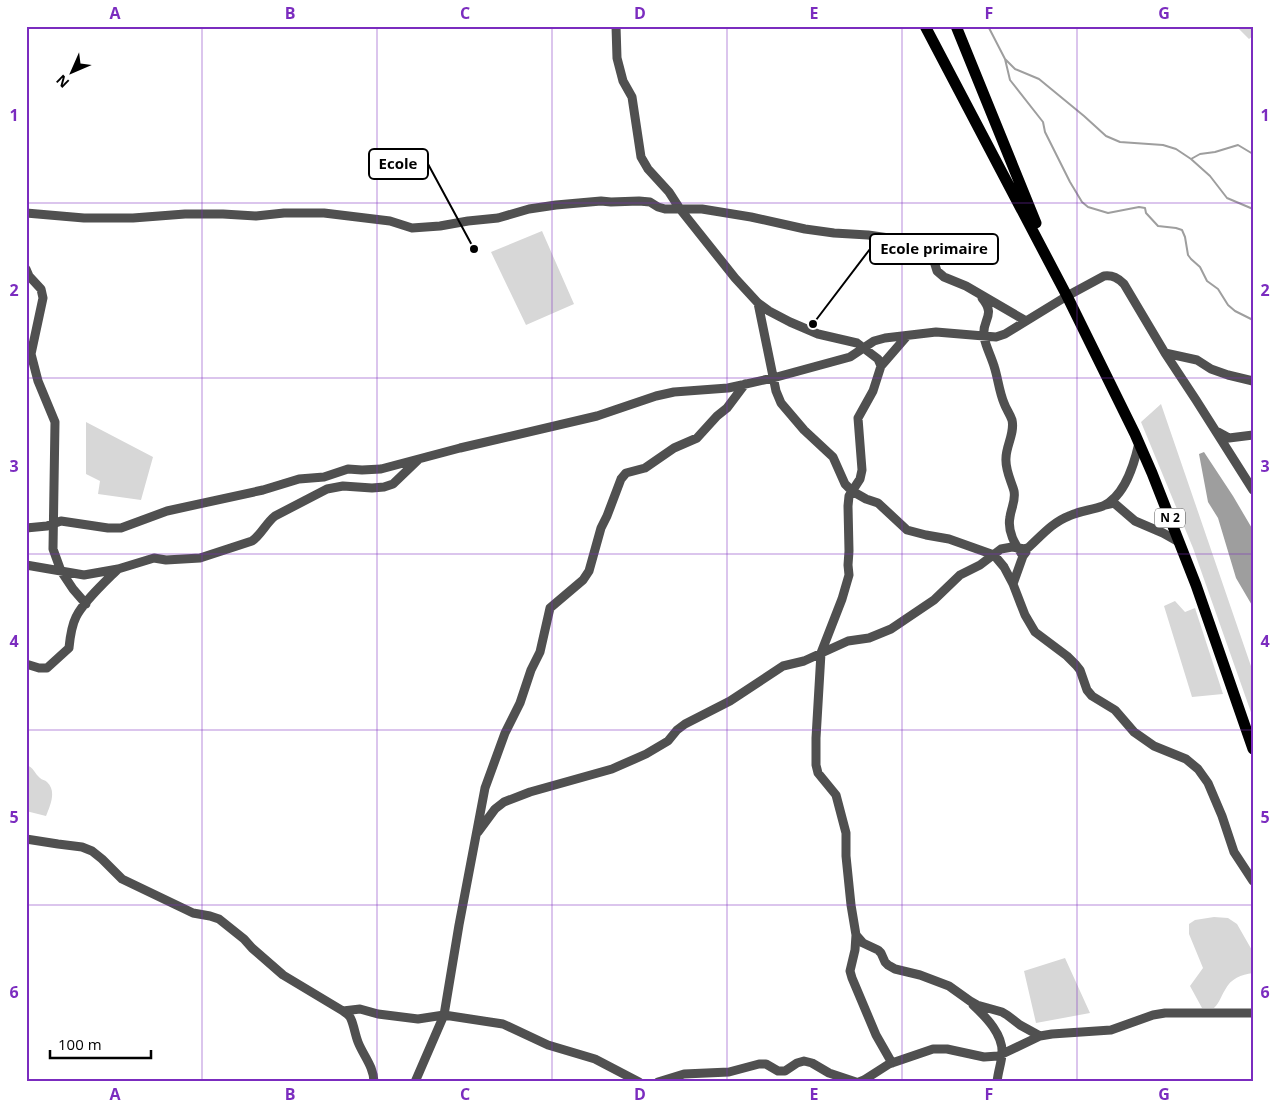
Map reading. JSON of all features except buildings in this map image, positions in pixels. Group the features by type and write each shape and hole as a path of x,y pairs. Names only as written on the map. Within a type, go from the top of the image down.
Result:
{"main road":[{"name":"N 2","path":"925,26 1066,296 1139,443 1196,585 1253,749"},
{"name":"N 2","path":"956,26 1004,148 1066,296"}],"street":[{"path":"616,26 617,58 623,81 632,97 641,157 648,169 669,192 680,209 758,304 790,322 818,334 856,342 878,359 881,366"},
{"path":"26,213 84,218 133,218 185,214 256,216 284,213 324,213 390,220 412,228 498,218 529,209 556,205 601,201 650,202 665,209 702,210 751,216 805,229 911,239 920,242 928,248 938,271 944,277 966,286 1026,321"},
{"path":"26,269 29,276 41,289 42,298 31,354 38,381 55,422 54,550 62,571 73,589 86,604"},
{"path":"26,528 47,526 61,521 108,528 121,528 167,511 263,490 300,479 324,477 348,469 381,469 596,416 656,396 674,392 728,388 773,378 850,357 874,341 936,332 996,337 1005,334 1066,296 1104,276 1111,275 1118,278 1124,284 1165,353 1253,490"},
{"path":"979,294 988,306 989,312 983,334 994,366 1003,402 1012,421 1012,430 1005,457 1015,501 1010,516 1009,528 1012,538 1023,556"},
{"path":"758,304 776,391 781,403 804,430 832,457 845,484 852,491 878,503 907,530 948,539 994,555 1004,567 1013,584 1024,615 1035,632 1076,665 1080,670 1087,690 1092,696 1115,710 1134,732 1154,746 1186,759 1198,769 1208,783 1234,852 1253,881"},
{"path":"892,1063 876,1035 850,970 856,950 856,935 846,856 846,833 836,794 818,773 816,765 816,738 821,653 842,599 849,575 849,496 860,479 862,470 858,418 873,390 881,366 906,336"},
{"path":"1165,353 1197,360 1212,369 1228,375 1253,380"},
{"path":"415,1082 444,1015 485,788 505,732 520,703 531,670 540,652 550,608 583,580 589,571 601,528 621,479 626,473 645,468 674,448 697,438 717,416 728,408 745,384"},
{"path":"1215,430 1229,438 1253,435"},
{"path":"1104,505 1123,486 1134,464 1139,443"},
{"path":"26,565 84,575 118,569 154,558 166,560 200,558 252,541 275,516 327,489 342,486 372,488 393,484 420,458"},
{"path":"1013,584 1023,556 1029,547 1056,523 1069,516 1104,505 1114,503 1135,521 1179,542"},
{"path":"477,833 495,809 504,802 530,792 612,769 646,754 668,742 677,730 685,724 730,701 783,666 804,661 848,641 870,638 891,629 934,600 960,575 980,565 1001,549 1012,547 1025,549 1029,547"},
{"path":"26,664 47,668 68,648 76,616 118,569"},
{"path":"26,838 82,847 92,851 122,879 193,912 219,919 283,975 343,1010 351,1017 359,1045 371,1067 374,1082"},
{"path":"856,935 862,943 878,950 888,965 895,969 920,975 949,986 987,1018 1000,1040 1002,1054 997,1082"},
{"path":"970,1002 1002,1012 1040,1036"},
{"path":"343,1010 360,1009 378,1014 418,1019 444,1015 503,1024 548,1045 595,1059 639,1082"},
{"path":"658,1082 684,1074 729,1072 759,1064 766,1064 778,1071 785,1071 804,1060 829,1072 861,1081 892,1063 934,1049 947,1049 984,1057 998,1056 1040,1036 1111,1030 1164,1013 1253,1012"}],"shaded area":[{"path":"1236,26 1253,26 1253,36 1249,39"},
{"path":"542,231 574,304 526,325 491,252"},
{"path":"1161,404 1253,672 1253,718 1193,548 1141,422"},
{"path":"86,422 153,457 141,500 98,494 100,481 86,474"},
{"path":"1204,452 1253,530 1253,607 1236,578 1218,518 1208,502 1199,454"},
{"path":"1175,601 1185,612 1195,608 1223,694 1192,697 1164,606"},
{"path":"26,765 47,782 52,790 52,799 46,816 26,811"},
{"path":"1214,917 1228,918 1237,924 1253,952 1253,973 1233,980 1227,986 1214,1008 1202,1008 1190,986 1203,968 1189,934 1189,924 1195,920"},
{"path":"1065,958 1090,1013 1036,1023 1024,971"}],"waterway":[{"path":"988,26 1005,59 1015,69 1039,79 1106,136 1120,142 1163,145 1176,149 1210,176 1227,198 1253,209"},
{"path":"1005,59 1010,80 1043,122 1045,132 1082,202 1088,207 1108,213 1139,207 1145,208 1146,213 1158,226 1182,230 1188,255 1200,267 1207,281 1218,289 1228,305 1235,311 1253,320"},
{"path":"1191,159 1200,154 1215,152 1238,145 1253,154"}],"place":[{"name":"Ecole","path":"474,249"},
{"name":"Ecole primaire","path":"813,324"}]}
